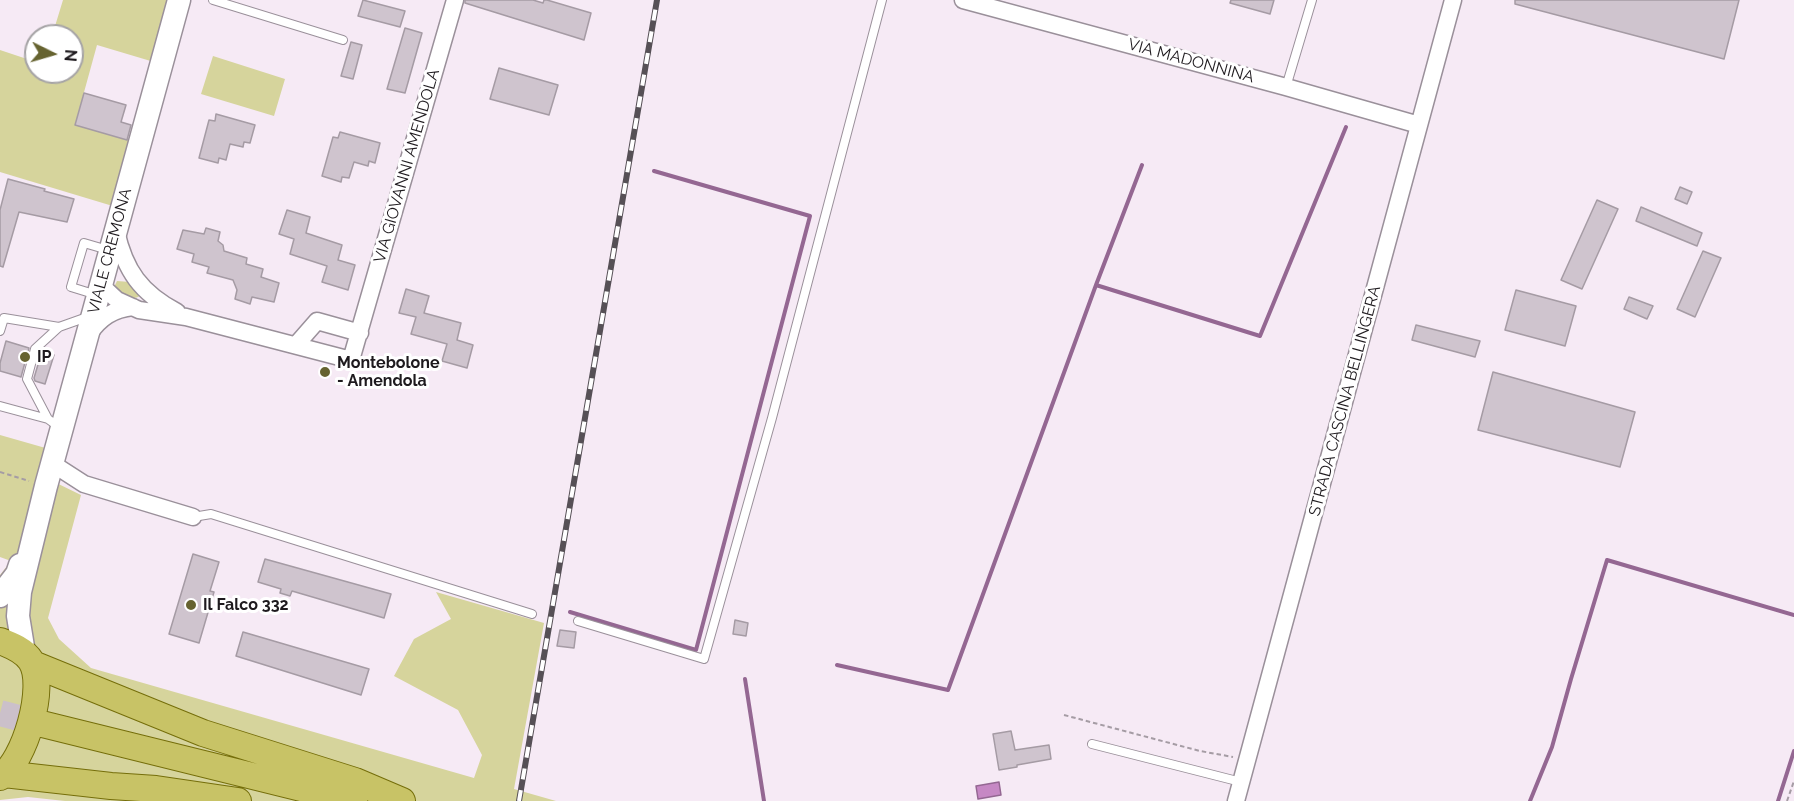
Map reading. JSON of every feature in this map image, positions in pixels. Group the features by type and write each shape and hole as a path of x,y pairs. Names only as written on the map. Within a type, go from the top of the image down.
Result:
{"main road":[{"name":"VIALE CREMONA","path":"0,597 17,574 53,464 55,424 100,294 179,0"},
{"name":"VIALE CREMONA","path":"28,659 18,616 20,592 44,494"},
{"path":"0,641 12,645 28,659 203,733 355,781 402,801"},
{"path":"2,775 16,761 28,732 34,708 36,685 28,659"},
{"path":"42,724 354,801"},
{"path":"2,775 156,789 238,801"}],"street":[{"name":"VIA GIOVANNI AMENDOLA","path":"100,294 139,310 186,317 351,360 455,0"},
{"name":"VIA MADONNINA","path":"963,0 1419,125"},
{"name":"STRADA CASCINA BELLINGERA","path":"1236,801 1453,0"},
{"name":"VIA GIOVANNI AMENDOLA","path":"114,241 132,276 161,303 186,317"},
{"path":"100,294 132,276"},
{"path":"87,337 96,324 110,313 132,307"},
{"path":"296,345 316,321 360,333"},
{"path":"53,464 84,484 194,517"}],"lane":[{"path":"213,0 343,40"},
{"path":"578,621 704,659 772,418 882,0"},
{"path":"1286,87 1312,0"},
{"path":"100,294 71,287 75,271 84,243 114,241"},
{"path":"55,424 27,379 35,350 100,294"},
{"path":"0,331 4,318 59,327"},
{"path":"0,406 55,424"},
{"path":"194,517 211,514 532,614"},
{"path":"1092,744 1241,782"}],"path":[{"path":"0,472 44,494"},
{"path":"1064,715 1200,751 1248,758"},
{"path":"1788,801 1794,781"}],"shaded area":[{"path":"63,0 171,0 154,62 97,45 75,125 134,141 116,207 0,172 0,50 24,58 24,84 84,84 84,24 56,24"},
{"path":"213,56 285,79 274,116 201,94"},
{"path":"117,281 130,282 141,295 130,298 123,295 114,287"},
{"path":"0,435 49,449 40,475 81,495 48,618 59,639 91,668 474,778 482,755 458,710 394,676 414,639 451,619 436,592 544,623 514,789 556,801 65,801 28,797 0,800 0,575 11,561 0,557"},
{"path":"999,782 1001,795 978,799 976,786"}],"building":[{"path":"363,0 405,11 400,27 358,16"},
{"path":"465,0 533,0 543,3 547,0 591,13 584,40 465,3"},
{"path":"1231,0 1274,0 1270,14 1230,3"},
{"path":"1515,0 1739,0 1724,59 1515,4"},
{"path":"405,28 422,33 405,93 387,89"},
{"path":"351,42 362,45 353,79 341,76"},
{"path":"499,68 558,85 549,115 490,99"},
{"path":"84,93 126,105 121,122 131,125 127,140 75,125"},
{"path":"216,114 255,125 250,143 244,142 243,147 230,144 226,160 219,158 218,163 199,158 209,120 215,121"},
{"path":"340,132 380,143 375,163 369,161 368,166 354,162 349,178 342,177 341,182 322,176 333,137 338,138"},
{"path":"8,179 74,199 67,222 19,212 3,267 0,266 0,210"},
{"path":"1680,187 1692,192 1687,204 1675,199"},
{"path":"1597,200 1618,209 1582,289 1561,280"},
{"path":"1641,207 1702,233 1697,246 1636,221"},
{"path":"287,210 310,217 306,233 342,245 338,260 355,265 348,290 322,282 327,266 290,254 294,239 279,234"},
{"path":"206,228 220,232 218,241 223,245 224,251 247,258 246,264 263,269 261,277 279,283 274,302 252,297 250,304 235,299 237,290 233,280 207,273 209,267 192,262 194,254 177,249 183,230 204,234"},
{"path":"1703,251 1721,258 1695,317 1677,309"},
{"path":"406,289 429,296 424,313 461,323 457,340 473,345 467,368 442,361 447,344 411,334 416,317 399,313"},
{"path":"1516,290 1576,306 1565,346 1505,330"},
{"path":"1629,297 1653,306 1647,319 1624,309"},
{"path":"1416,325 1480,341 1475,357 1412,340"},
{"path":"6,341 29,348 21,377 0,371"},
{"path":"42,351 54,355 45,384 35,381 34,378"},
{"path":"1493,372 1635,412 1620,467 1478,430"},
{"path":"193,554 219,562 210,591 214,592 199,643 169,634"},
{"path":"265,559 391,594 384,618 292,591 290,596 280,593 281,589 258,582"},
{"path":"735,620 748,623 746,636 733,634"},
{"path":"560,630 576,632 574,648 557,646"},
{"path":"243,632 369,669 361,695 236,656"},
{"path":"1011,731 1015,750 1049,745 1051,759 999,770 993,734"}],"waterway":[{"path":"1096,285 1260,336 1346,127"},
{"path":"837,665 948,690 1142,165"},
{"path":"570,612 696,650 810,216 654,171"},
{"path":"1530,801 1552,747 1607,560 1794,615"},
{"path":"745,679 764,801"},
{"path":"1778,801 1794,751"}],"tunnel":[{"path":"0,713 42,724"}],"railway":[{"path":"519,801 657,0"}],"place":[{"name":"IP","path":"25,357"},
{"name":"Montebolone - Amendola","path":"325,372"},
{"name":"Il Falco 332","path":"191,605"}]}
